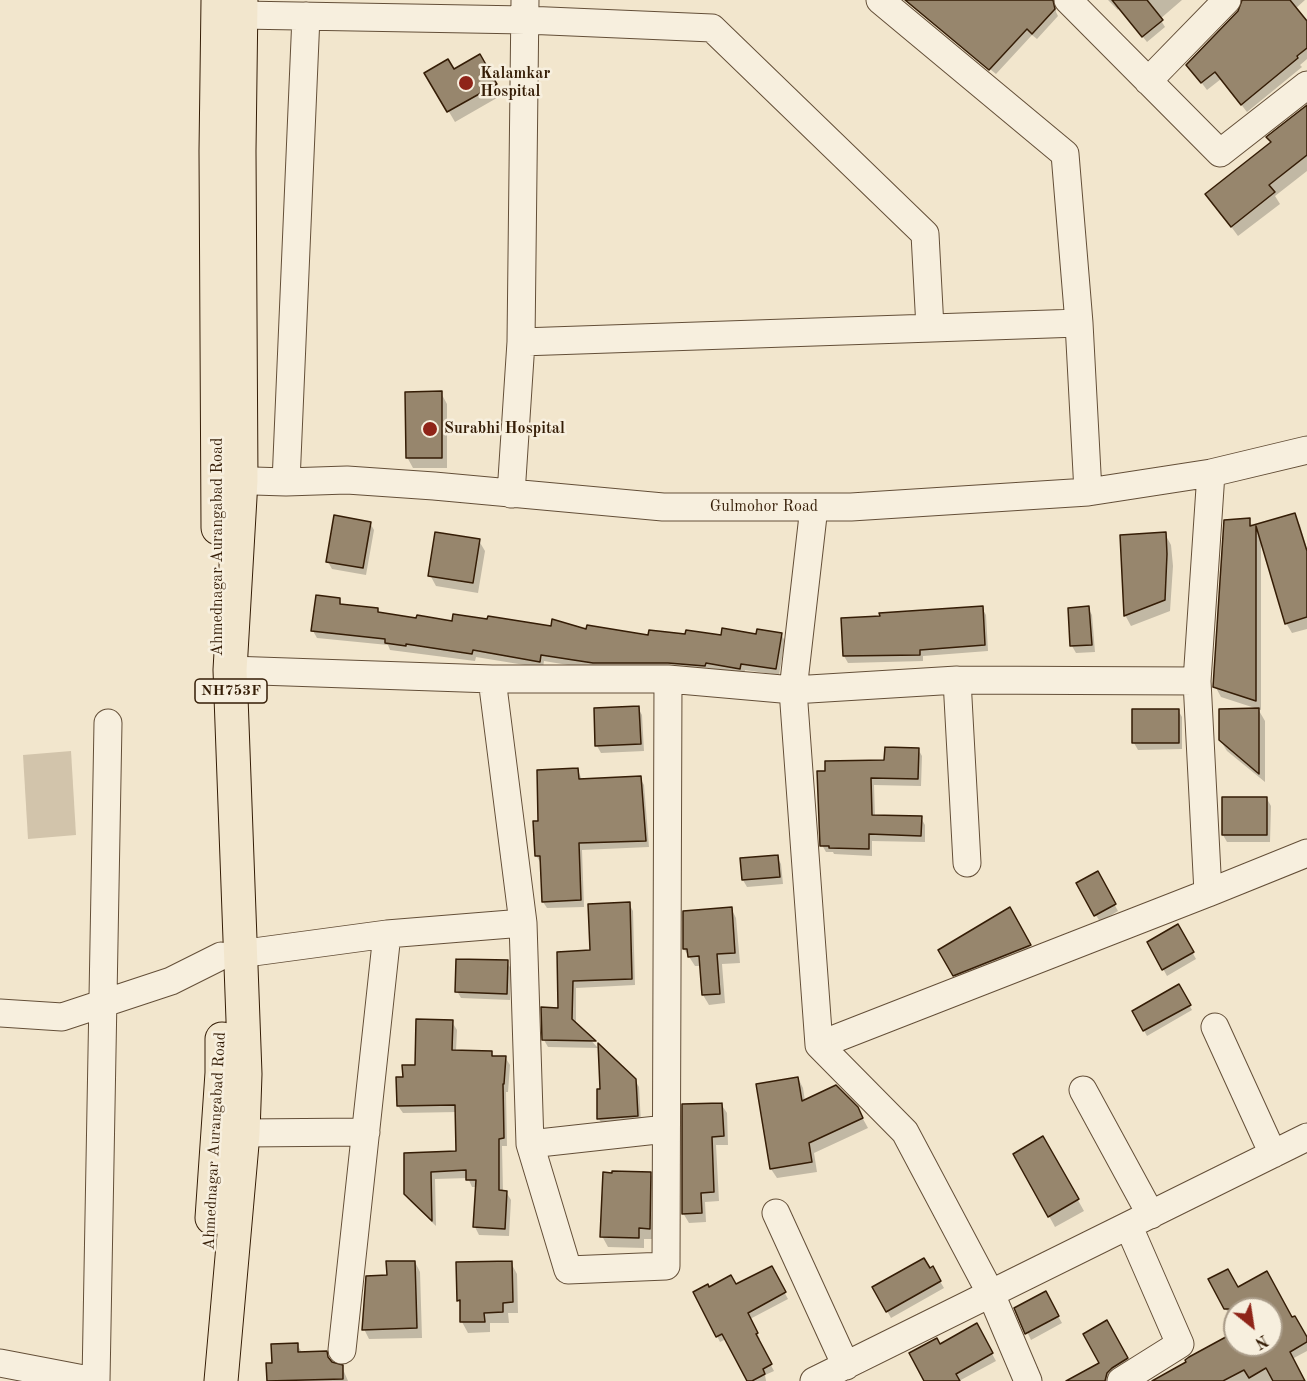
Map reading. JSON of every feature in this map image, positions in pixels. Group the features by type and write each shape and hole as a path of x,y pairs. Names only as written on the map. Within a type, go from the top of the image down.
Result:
{"highway":[{"name":"Ahmednagar Aurangabad Road","path":"199,1381 230,955 229,480 216,151 234,5"},
{"name":"NH753F","path":"221,1381 243,1133 245,1074 230,955 229,480"}],"street":[{"path":"880,0 1065,154 1080,323 1088,492"},
{"path":"1068,0 1220,153 1307,85"},
{"path":"1148,81 1227,0"},
{"path":"234,5 306,16 525,10 712,28 925,234 930,328"},
{"path":"511,494 521,342 525,10"},
{"path":"286,482 306,16"},
{"path":"521,342 1080,323"},
{"name":"Gulmohor Road","path":"229,480 286,482 347,480 663,507 851,507 1088,492 1211,472 1307,450"},
{"path":"1208,893 1197,681 1211,472"},
{"path":"814,507 793,690 819,1045 905,1132 991,1294 1028,1381"},
{"path":"230,670 492,679 668,679 793,690 957,681 1197,681"},
{"path":"492,679 523,923 530,1144 568,1270 666,1266 668,679"},
{"path":"957,681 967,863"},
{"path":"0,1363 95,1381 108,723"},
{"path":"819,1045 1307,853"},
{"path":"0,1013 62,1017 171,981 230,955 387,934 523,923"},
{"path":"342,1350 387,934"},
{"path":"1215,1027 1272,1154"},
{"path":"1083,1090 1140,1221 1180,1344 1121,1381"},
{"path":"530,1144 666,1129"},
{"path":"243,1133 366,1132"},
{"path":"814,1381 1307,1137"},
{"path":"776,1213 846,1366"}],"shaded area":[{"path":"71,751 76,835 28,839 23,755"}],"building":[{"path":"905,0 1053,0 1055,9 1032,34 1027,29 989,70"},
{"path":"1112,0 1147,0 1163,20 1142,37"},
{"path":"1242,0 1290,0 1307,21 1307,48 1241,105 1215,72 1201,83 1186,65 1238,11"},
{"path":"480,54 497,84 447,112 424,73 448,59 454,69"},
{"path":"1307,105 1307,155 1269,185 1275,192 1231,227 1205,194 1271,142 1266,137"},
{"path":"442,391 442,458 406,458 405,392"},
{"path":"1295,513 1307,551 1307,617 1285,624 1256,526 1256,701 1213,687 1224,520 1250,518 1250,526"},
{"path":"334,515 371,522 363,568 326,562"},
{"path":"435,532 480,539 473,583 428,576"},
{"path":"1166,532 1165,600 1124,616 1120,535"},
{"path":"316,595 340,598 340,604 378,608 378,612 452,621 453,614 487,619 488,616 551,626 552,619 586,629 587,625 648,635 649,630 685,634 686,630 721,635 722,628 756,634 757,629 782,633 776,669 741,664 740,669 706,663 705,666 668,663 593,663 541,655 540,662 473,650 472,654 385,643 385,639 311,631"},
{"path":"983,606 985,645 920,650 920,655 843,656 841,618"},
{"path":"1089,606 1092,645 1070,646 1068,608"},
{"path":"639,706 641,744 595,746 594,708"},
{"path":"1259,708 1259,774 1219,740 1219,709"},
{"path":"1132,709 1179,709 1179,743 1132,743"},
{"path":"885,747 919,748 918,779 871,778 872,815 922,816 921,836 869,834 869,849 820,846 817,771 825,771 825,761 884,760"},
{"path":"578,768 579,779 641,776 646,841 579,843 581,900 542,902 540,856 535,856 533,821 538,821 537,770"},
{"path":"1222,797 1267,797 1267,835 1222,835"},
{"path":"778,855 780,877 742,880 740,858"},
{"path":"1098,871 1116,904 1094,916 1076,883"},
{"path":"630,902 632,979 573,981 572,1019 596,1041 542,1040 541,1007 558,1008 557,952 590,950 588,904"},
{"path":"732,907 735,953 717,954 720,994 702,995 699,956 688,957 687,949 683,949 683,911"},
{"path":"1010,907 1031,945 953,976 938,950"},
{"path":"1178,924 1194,952 1162,970 1147,942"},
{"path":"456,959 508,960 507,994 455,992"},
{"path":"1179,984 1191,1005 1143,1031 1132,1011"},
{"path":"416,1019 453,1020 452,1050 492,1051 492,1056 506,1056 503,1084 504,1138 499,1139 499,1190 507,1191 505,1229 473,1227 476,1180 466,1180 466,1170 431,1172 432,1221 404,1194 404,1153 456,1151 455,1105 397,1106 396,1077 403,1077 402,1065 415,1065"},
{"path":"598,1043 636,1079 638,1116 597,1119 597,1089 600,1089"},
{"path":"798,1077 802,1101 836,1085 858,1107 863,1118 809,1143 812,1162 770,1169 756,1084"},
{"path":"722,1103 724,1136 712,1137 714,1192 701,1193 702,1213 682,1214 682,1104"},
{"path":"1043,1136 1079,1199 1048,1217 1013,1154"},
{"path":"612,1171 651,1172 650,1229 639,1228 639,1238 600,1237 603,1172 612,1173"},
{"path":"924,1258 930,1268 933,1266 941,1281 886,1312 872,1287"},
{"path":"386,1261 415,1261 417,1328 362,1330 366,1276 387,1275"},
{"path":"512,1261 513,1302 503,1303 503,1312 484,1313 485,1322 460,1322 456,1262"},
{"path":"772,1266 786,1292 748,1313 772,1364 763,1369 765,1374 752,1381 747,1381 722,1334 716,1337 693,1292 708,1284 709,1287 731,1275 736,1284"},
{"path":"1228,1269 1238,1287 1267,1271 1281,1297 1223,1297 1223,1307 1208,1279"},
{"path":"1046,1291 1059,1316 1025,1334 1014,1308"},
{"path":"1283,1300 1307,1337 1307,1342 1290,1352 1305,1381 1273,1381 1266,1368 1249,1378 1244,1370 1223,1381 1152,1381 1186,1362 1185,1360 1223,1339 1223,1357 1283,1357"},
{"path":"1107,1320 1128,1358 1107,1373 1105,1381 1066,1381 1099,1363 1083,1334"},
{"path":"977,1323 993,1353 956,1374 960,1381 924,1381 909,1353 937,1338 940,1344"},
{"path":"298,1343 298,1352 327,1351 332,1362 343,1365 343,1379 267,1381 266,1363 272,1363 271,1344"}],"place":[{"name":"Kalamkar Hospital","path":"466,83"},
{"name":"Surabhi Hospital","path":"430,429"}]}
